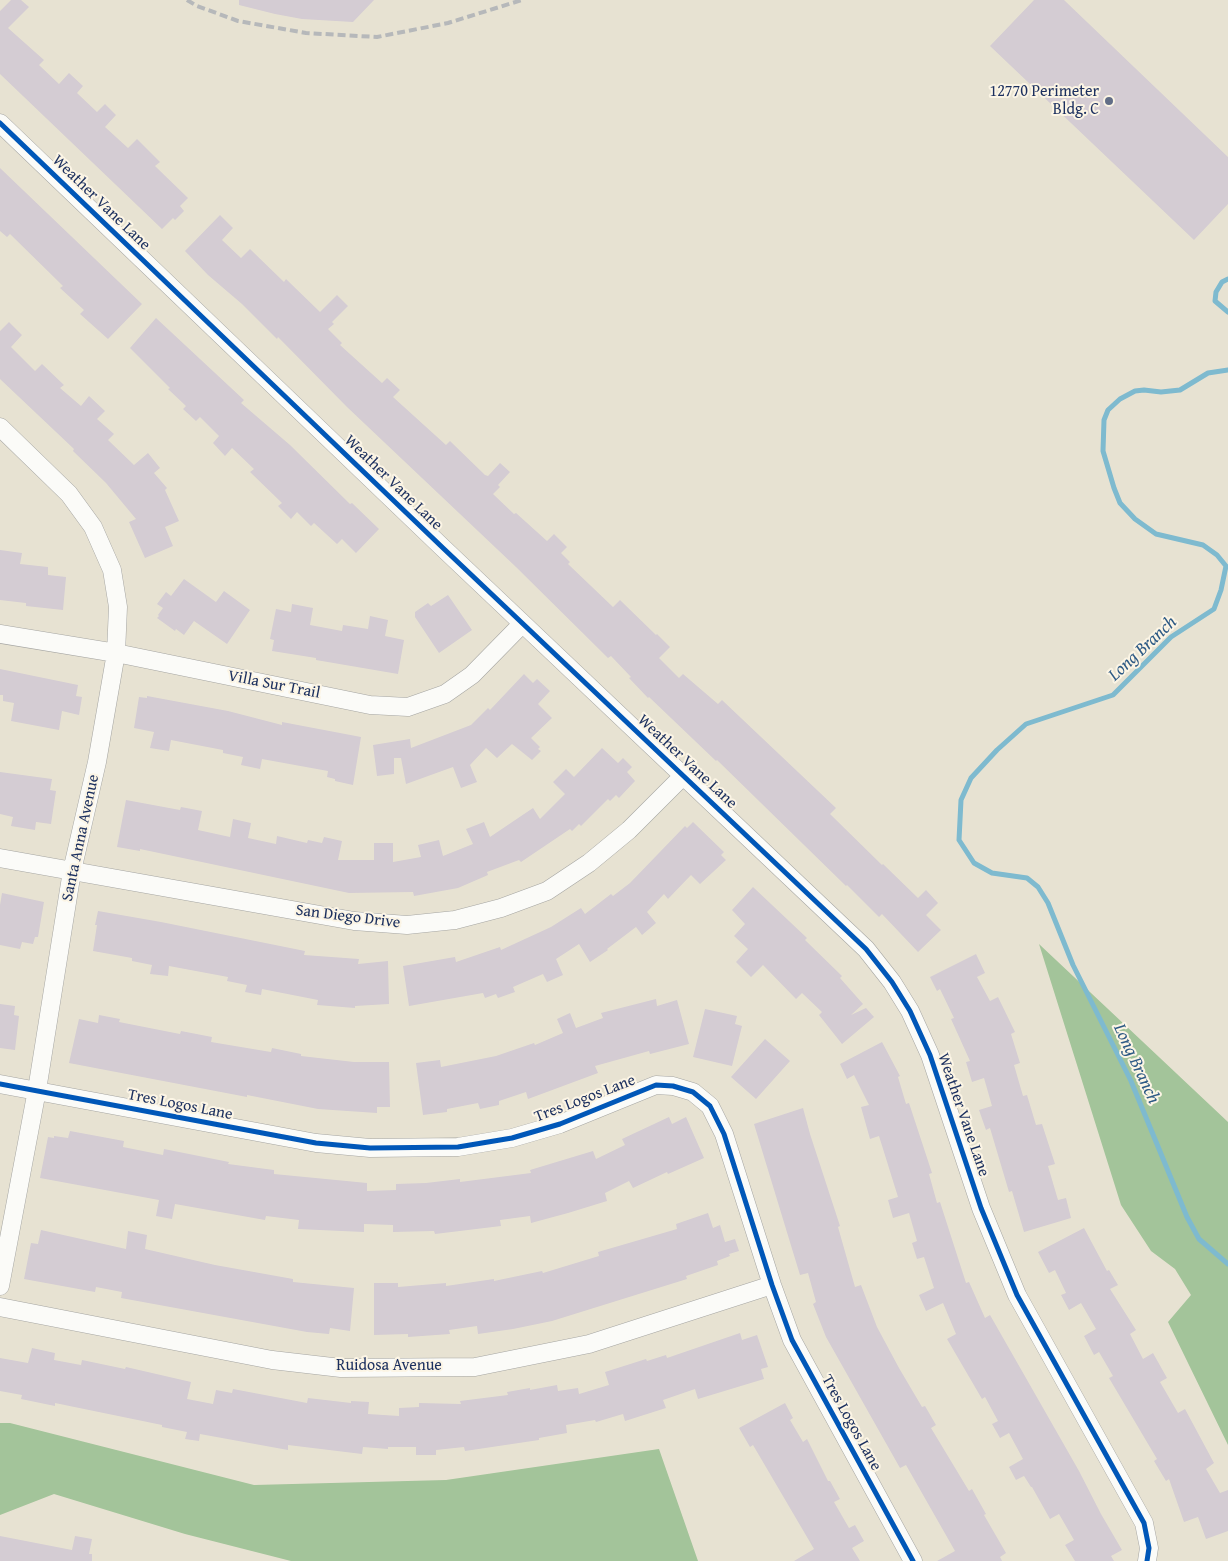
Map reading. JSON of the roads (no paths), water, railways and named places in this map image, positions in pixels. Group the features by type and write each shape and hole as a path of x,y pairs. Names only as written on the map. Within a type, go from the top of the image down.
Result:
{"street":[{"name":"Weather Vane Lane","path":"0,123 522,624 866,949 892,982 910,1011 930,1055 981,1208 1017,1295 1144,1523 1149,1548 1147,1561"},
{"name":"Santa Anna Avenue","path":"0,427 69,494 93,527 112,570 118,607 116,653 97,762 72,871 37,1090 0,1286"},
{"name":"Villa Sur Trail","path":"0,634 116,653 370,704 408,706 445,694 472,675 522,624"},
{"name":"San Diego Drive","path":"0,858 354,921 407,925 455,920 501,908 547,891 589,863 622,835 683,776"},
{"name":"Tres Logos Lane","path":"0,1084 316,1143 370,1148 458,1146 512,1138 560,1124 656,1085 674,1086 693,1092 710,1106 724,1134 772,1285 792,1340 913,1561"},
{"name":"Ruidosa Avenue","path":"0,1307 272,1360 341,1368 474,1366 589,1344 772,1285"}],"waterway":[{"name":"Long Branch","path":"1228,279 1222,282 1216,292 1215,301 1228,312"},
{"name":"Long Branch","path":"1228,370 1208,373 1180,390 1161,392 1135,391 1120,399 1108,410 1104,420 1103,451 1120,503 1135,519 1156,534 1203,545 1217,555 1226,566 1221,590 1214,609 1171,637 1113,695 1026,724 997,750 971,778 961,800 959,840 974,863 992,873 1027,878 1038,887 1048,903 1073,965 1131,1081 1187,1217 1199,1239 1228,1264"}],"railway":[{"path":"187,0 197,6 238,21 306,33 377,37 448,23 522,0"}],"place":[{"name":"12770 Perimeter Bldg. C","path":"1109,101"}]}
